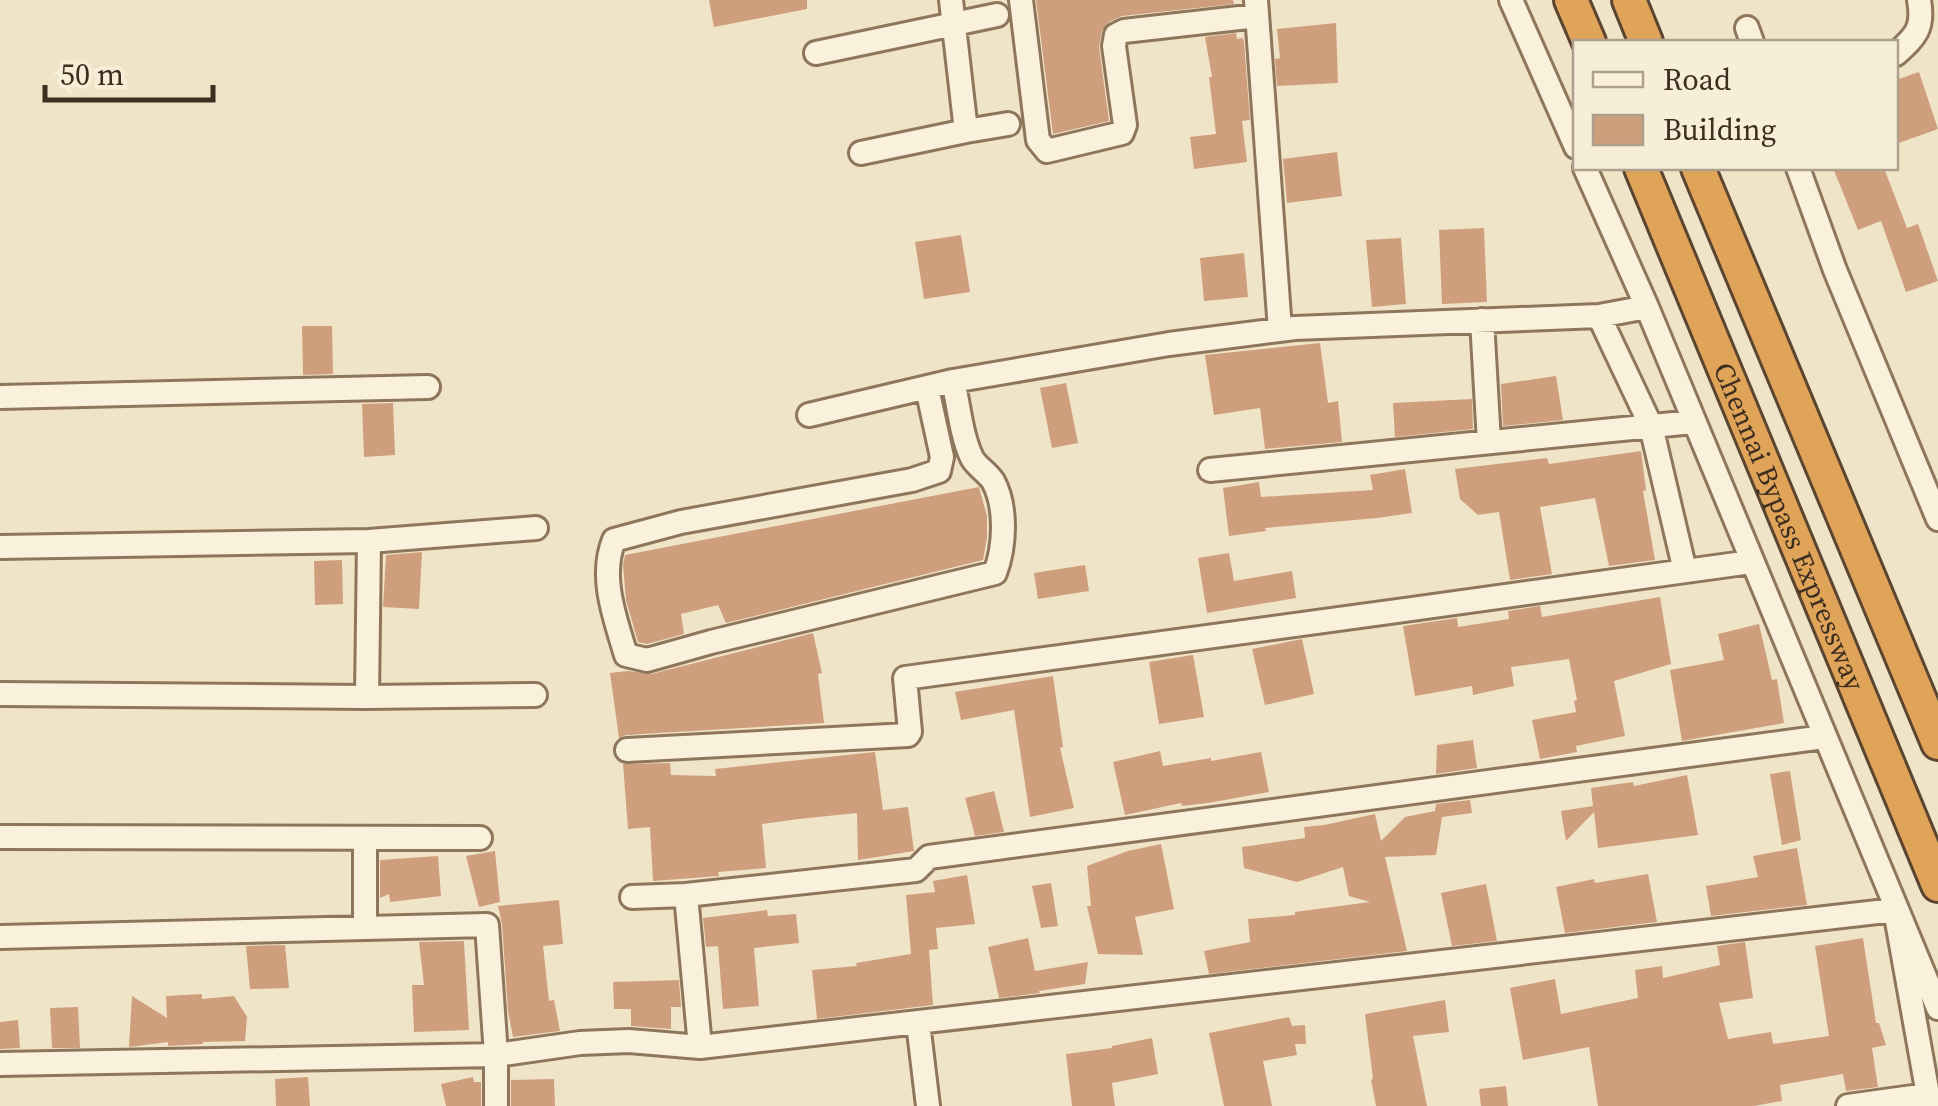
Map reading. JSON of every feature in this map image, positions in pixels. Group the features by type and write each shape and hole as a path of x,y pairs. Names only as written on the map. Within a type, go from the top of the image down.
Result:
{"highway":[{"path":"1572,0 1588,40"},
{"path":"1628,0 1645,40"},
{"name":"Chennai Bypass Expressway","path":"1642,170 1938,885"},
{"name":"Chennai Bypass Expressway","path":"1699,170 1938,743"}],"street":[{"path":"951,0 966,131"},
{"path":"1021,0 1038,140 1048,150 1122,133 1125,125 1114,46 1116,35 1248,8 1280,330"},
{"path":"1511,0 1573,139"},
{"path":"1898,52 1915,37 1921,20 1919,0"},
{"path":"816,53 998,16"},
{"path":"861,153 1008,124"},
{"path":"1586,170 1938,1008"},
{"path":"1799,170 1835,270 1938,519"},
{"path":"808,415 953,381 1169,344 1280,330 1599,316 1646,307"},
{"path":"1599,316 1651,426 1685,571"},
{"path":"1482,320 1489,442"},
{"path":"927,388 942,458 939,471 912,480 682,522 614,540 606,560 612,608 626,655 648,660 995,574 1003,514 994,483 974,462 953,381"},
{"path":"0,398 428,387"},
{"path":"1210,470 1693,422"},
{"path":"0,548 369,541 536,528"},
{"path":"367,698 369,541"},
{"path":"627,750 908,735 905,678 1751,562"},
{"path":"0,694 367,698 535,695"},
{"path":"632,896 686,895 916,870 929,857 1824,737"},
{"path":"0,837 480,838"},
{"path":"364,928 365,838"},
{"path":"686,895 700,1047"},
{"path":"0,1064 496,1056 580,1043 629,1041 700,1047 1896,910"},
{"path":"1848,1106 1928,1101 1896,910"},
{"path":"0,937 487,924 496,1106"},
{"path":"918,1023 928,1106"}],"building":[{"path":"709,0 807,0 807,9 714,27"},
{"path":"1036,0 1233,0 1234,4 1122,16 1109,22 1102,31 1099,47 1109,121 1053,134"},
{"path":"1336,23 1338,83 1277,86 1277,29"},
{"path":"1236,33 1237,39 1243,38 1244,42 1250,120 1242,121 1247,162 1194,169 1190,137 1216,134 1205,37"},
{"path":"1919,72 1938,129 1898,143 1898,79"},
{"path":"1337,152 1342,196 1287,203 1283,159"},
{"path":"1834,170 1885,170 1907,228 1918,224 1938,281 1906,292 1881,221 1858,230"},
{"path":"1484,228 1487,302 1442,304 1439,230"},
{"path":"961,235 970,292 924,299 915,242"},
{"path":"1401,238 1406,304 1372,307 1366,240"},
{"path":"1244,253 1248,297 1204,301 1200,258"},
{"path":"302,326 332,326 333,374 303,375"},
{"path":"1320,343 1328,403 1338,401 1342,442 1265,449 1260,408 1214,415 1205,355"},
{"path":"1556,376 1563,420 1503,426 1501,384"},
{"path":"1066,383 1078,443 1052,448 1040,388"},
{"path":"1472,399 1473,429 1395,437 1393,403"},
{"path":"393,403 395,455 364,457 362,404"},
{"path":"1641,451 1646,490 1643,491 1655,560 1609,566 1595,498 1540,507 1552,574 1510,580 1499,512 1478,515 1460,499 1455,469 1547,458 1549,464"},
{"path":"1405,469 1412,513 1265,528 1266,531 1229,536 1223,488 1259,482 1261,497 1373,490 1370,475"},
{"path":"979,487 987,516 983,560 726,623 718,605 681,614 684,634 647,644 638,642 626,600 625,555"},
{"path":"422,552 419,609 383,607 386,555"},
{"path":"1229,553 1234,581 1292,571 1296,598 1207,613 1198,558"},
{"path":"342,560 343,604 315,605 314,561"},
{"path":"1085,565 1089,591 1038,599 1034,573"},
{"path":"1660,597 1671,664 1614,681 1625,736 1576,746 1577,752 1540,759 1532,720 1576,712 1569,659 1511,667 1514,686 1473,695 1472,686 1415,696 1403,626 1457,618 1458,627 1509,619 1508,611 1540,606 1542,617"},
{"path":"1759,624 1772,680 1777,679 1784,723 1682,741 1670,670 1724,660 1718,634"},
{"path":"813,633 822,673 818,674 824,723 619,738 610,673 651,674"},
{"path":"1302,639 1314,694 1265,705 1252,649"},
{"path":"1193,655 1204,717 1159,724 1149,662"},
{"path":"1053,676 1063,747 1060,748 1074,808 1030,817 1014,710 961,720 955,692"},
{"path":"1473,740 1477,768 1436,774 1437,745"},
{"path":"1160,751 1163,766 1261,752 1269,792 1208,803 1181,803 1125,815 1113,762"},
{"path":"875,752 883,810 908,807 914,851 858,860 857,813 799,819 762,824 766,868 653,881 650,827 628,829 623,764 670,763 671,775 716,776 715,769"},
{"path":"1790,771 1801,840 1782,845 1770,774"},
{"path":"1687,775 1698,835 1598,848 1594,812 1566,841 1561,811 1593,806 1591,788 1633,782 1634,786"},
{"path":"994,791 1004,832 975,836 965,798"},
{"path":"1470,800 1472,813 1442,817 1436,855 1385,857 1407,951 1209,974 1204,951 1250,942 1248,919 1370,902 1349,896 1343,867 1297,882 1244,868 1242,847 1305,838 1304,827 1375,814 1381,841 1405,817 1435,811 1436,804"},
{"path":"1161,844 1174,909 1135,917 1143,955 1098,954 1087,906 1091,906 1087,866"},
{"path":"1797,848 1807,905 1711,916 1706,886 1758,877 1753,856"},
{"path":"495,851 500,902 479,907 466,856"},
{"path":"438,856 441,896 390,902 389,894 380,898 380,860"},
{"path":"1648,874 1657,922 1565,933 1556,887"},
{"path":"967,875 975,924 936,928 938,949 929,950 933,1005 817,1019 812,970 857,966 856,963 911,954 906,895 935,892 933,881"},
{"path":"1051,883 1058,926 1041,928 1032,886"},
{"path":"1486,884 1497,941 1452,946 1441,893"},
{"path":"559,900 563,944 543,946 549,1001 554,1000 560,1031 513,1037 498,906"},
{"path":"767,910 768,916 796,914 799,943 754,948 759,1006 723,1009 718,946 706,947 703,918"},
{"path":"1028,938 1035,971 1088,962 1085,984 999,998 988,947"},
{"path":"1863,938 1876,1023 1886,1045 1872,1048 1878,1087 1846,1091 1843,1074 1780,1085 1782,1101 1754,1106 1598,1106 1589,1047 1523,1060 1510,988 1555,979 1561,1014 1638,998 1635,970 1662,966 1663,978 1720,965 1717,946 1745,942 1753,998 1719,1003 1728,1039 1771,1032 1773,1044 1829,1036 1815,946"},
{"path":"464,941 469,1030 414,1032 412,985 424,985 419,942"},
{"path":"285,945 289,988 250,989 246,946"},
{"path":"679,980 681,1007 671,1007 671,1029 631,1026 631,1009 614,1009 613,982"},
{"path":"202,994 202,999 234,996 247,1017 245,1041 129,1047 132,996 167,1018 166,996"},
{"path":"1445,1000 1449,1032 1413,1036 1427,1106 1376,1106 1365,1014"},
{"path":"78,1007 80,1048 52,1048 50,1008"},
{"path":"1289,1017 1292,1026 1305,1025 1306,1044 1295,1044 1297,1055 1263,1061 1272,1106 1224,1106 1209,1033"},
{"path":"18,1020 20,1048 0,1049 0,1022"},
{"path":"1152,1038 1158,1074 1112,1083 1115,1106 1072,1106 1066,1054"},
{"path":"308,1077 310,1106 276,1106 275,1079"},
{"path":"473,1077 474,1082 481,1082 481,1106 446,1106 441,1084"},
{"path":"554,1079 555,1106 511,1106 511,1080"},
{"path":"1506,1086 1508,1106 1481,1106 1479,1089"}]}
